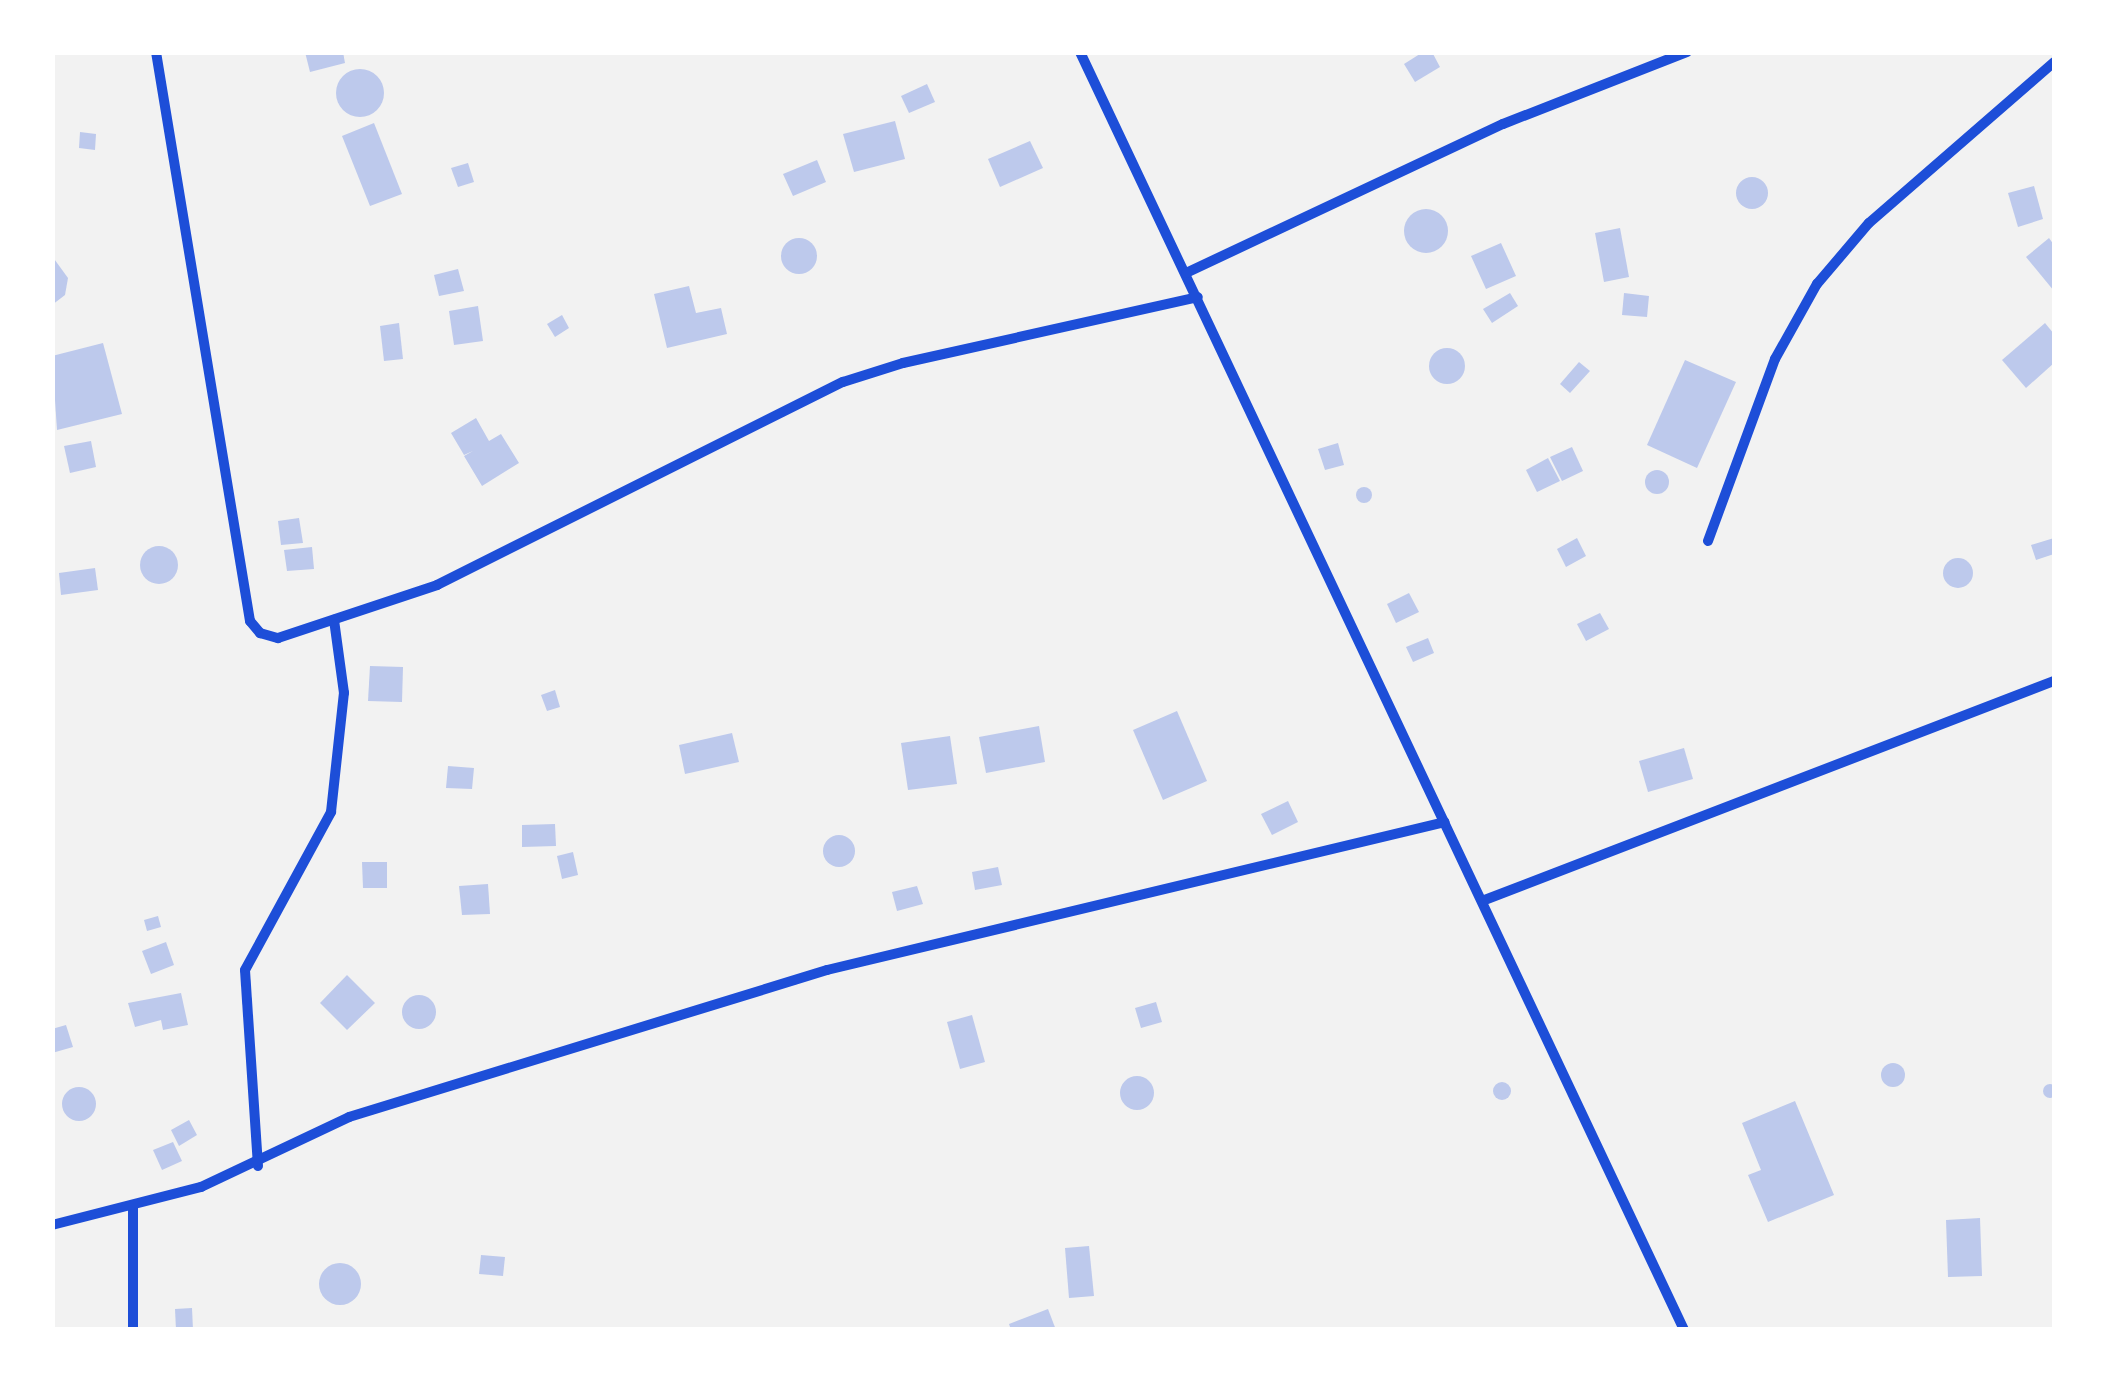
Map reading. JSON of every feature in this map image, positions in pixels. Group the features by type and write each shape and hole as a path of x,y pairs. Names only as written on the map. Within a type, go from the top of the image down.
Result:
{"street":[{"path":"156,52 250,620 260,633 278,638 514,550 843,382 903,362 1198,298"},
{"path":"1080,52 1684,1330"},
{"path":"1186,273 1504,124 1688,52"},
{"path":"1708,541 1775,359 1817,284 1868,223 2054,62"},
{"path":"258,1166 245,970 331,812 344,693 334,620"},
{"path":"1482,900 2054,680"},
{"path":"52,1225 258,1166 348,1117 827,970 1445,822"},
{"path":"133,1204 134,1330"}],"building":[{"path":"305,52 343,52 345,63 310,72"},
{"path":"1423,52 1432,52 1440,67 1415,82 1404,64"},
{"path":"360,69 377,76 384,93 377,110 360,117 343,110 336,93 343,76"},
{"path":"927,84 935,102 909,113 901,96"},
{"path":"895,121 905,159 854,172 843,134"},
{"path":"374,123 402,194 370,206 342,136"},
{"path":"80,132 96,134 95,150 79,148"},
{"path":"1030,141 1043,168 1000,187 988,159"},
{"path":"817,160 826,182 793,196 783,174"},
{"path":"468,163 474,182 458,187 451,168"},
{"path":"1752,177 1763,182 1768,193 1763,204 1752,209 1741,204 1736,193 1741,182"},
{"path":"2034,186 2043,219 2018,227 2008,193"},
{"path":"1426,209 1442,215 1448,231 1442,247 1426,253 1410,247 1404,231 1410,215"},
{"path":"1620,228 1629,277 1604,282 1595,233"},
{"path":"799,238 812,243 817,256 812,269 799,274 786,269 781,256 786,243"},
{"path":"2049,238 2054,245 2054,291 2026,257"},
{"path":"1501,243 1516,276 1486,289 1471,256"},
{"path":"52,256 68,278 65,295 52,305"},
{"path":"458,269 464,291 439,296 434,275"},
{"path":"689,286 696,313 721,308 727,334 667,348 654,294"},
{"path":"1510,293 1518,306 1492,323 1483,309"},
{"path":"1624,293 1649,296 1647,317 1622,315"},
{"path":"478,306 483,341 454,345 449,311"},
{"path":"562,315 569,328 555,337 547,324"},
{"path":"399,323 403,359 384,361 380,326"},
{"path":"2045,323 2054,334 2054,363 2026,388 2002,360"},
{"path":"103,343 122,414 57,430 52,356"},
{"path":"1447,348 1459,354 1465,366 1459,378 1447,384 1435,378 1429,366 1435,354"},
{"path":"1685,360 1736,382 1697,468 1647,445"},
{"path":"1579,362 1590,371 1570,393 1560,384"},
{"path":"476,418 489,441 501,434 519,463 482,486 464,456 473,451 464,455 451,433"},
{"path":"91,441 96,467 70,473 64,446"},
{"path":"1338,443 1344,465 1325,470 1318,449"},
{"path":"1572,447 1583,471 1562,481 1550,457"},
{"path":"1548,458 1560,481 1537,492 1526,470"},
{"path":"1657,470 1669,482 1657,494 1645,482"},
{"path":"1364,487 1372,495 1364,503 1356,495"},
{"path":"299,518 303,543 281,545 278,521"},
{"path":"1577,538 1586,556 1566,567 1557,549"},
{"path":"2054,538 2054,554 2036,560 2031,545"},
{"path":"159,546 173,551 178,565 173,579 159,584 145,579 140,565 145,551"},
{"path":"312,547 314,569 287,571 284,550"},
{"path":"1958,558 1969,562 1973,573 1969,584 1958,588 1947,584 1943,573 1947,562"},
{"path":"95,568 98,590 61,595 59,573"},
{"path":"1409,593 1419,612 1396,623 1387,604"},
{"path":"1600,613 1609,629 1586,641 1577,624"},
{"path":"1428,638 1434,653 1413,662 1406,647"},
{"path":"370,666 403,667 402,702 368,701"},
{"path":"555,690 560,707 547,711 541,695"},
{"path":"1177,711 1207,781 1163,800 1133,730"},
{"path":"1039,726 1045,762 986,773 979,737"},
{"path":"732,733 739,762 685,774 679,745"},
{"path":"950,736 957,784 908,790 901,743"},
{"path":"1684,748 1693,779 1648,792 1639,761"},
{"path":"448,766 474,768 472,789 446,788"},
{"path":"1288,801 1298,822 1272,835 1261,814"},
{"path":"555,824 556,846 522,847 522,825"},
{"path":"839,835 850,840 855,851 850,862 839,867 828,862 823,851 828,840"},
{"path":"573,852 578,875 562,879 557,856"},
{"path":"362,862 387,862 387,888 363,888"},
{"path":"998,867 1002,885 975,890 972,872"},
{"path":"488,884 490,914 462,915 459,886"},
{"path":"917,886 923,904 897,911 892,892"},
{"path":"158,916 161,927 147,931 144,920"},
{"path":"166,942 174,965 151,974 142,951"},
{"path":"347,975 375,1003 347,1030 320,1003"},
{"path":"181,993 188,1025 163,1030 161,1020 135,1027 128,1003"},
{"path":"419,995 431,1000 436,1012 431,1024 419,1029 407,1024 402,1012 407,1000"},
{"path":"1156,1002 1162,1022 1141,1028 1135,1008"},
{"path":"972,1015 985,1062 960,1069 947,1022"},
{"path":"66,1025 73,1047 52,1053 52,1029"},
{"path":"1888,1063 1898,1063 1905,1075 1898,1087 1888,1087 1881,1080 1881,1070"},
{"path":"1137,1076 1149,1081 1154,1093 1149,1105 1137,1110 1125,1105 1120,1093 1125,1081"},
{"path":"1502,1082 1509,1084 1509,1098 1502,1100 1495,1098 1493,1091 1495,1084"},
{"path":"2050,1084 2057,1091 2050,1098 2043,1091"},
{"path":"79,1087 91,1092 96,1104 91,1116 79,1121 67,1116 62,1104 67,1092"},
{"path":"1795,1101 1834,1195 1768,1222 1748,1175 1761,1170 1742,1123"},
{"path":"189,1120 197,1135 179,1146 171,1130"},
{"path":"173,1142 182,1161 162,1170 153,1150"},
{"path":"1980,1218 1982,1276 1948,1277 1946,1220"},
{"path":"1089,1246 1094,1296 1069,1298 1065,1248"},
{"path":"481,1255 505,1257 503,1276 479,1274"},
{"path":"340,1263 355,1269 361,1284 355,1299 340,1305 325,1299 319,1284 325,1269"},
{"path":"192,1308 193,1330 176,1330 175,1309"},
{"path":"1048,1309 1056,1330 1011,1330 1009,1324"}]}
